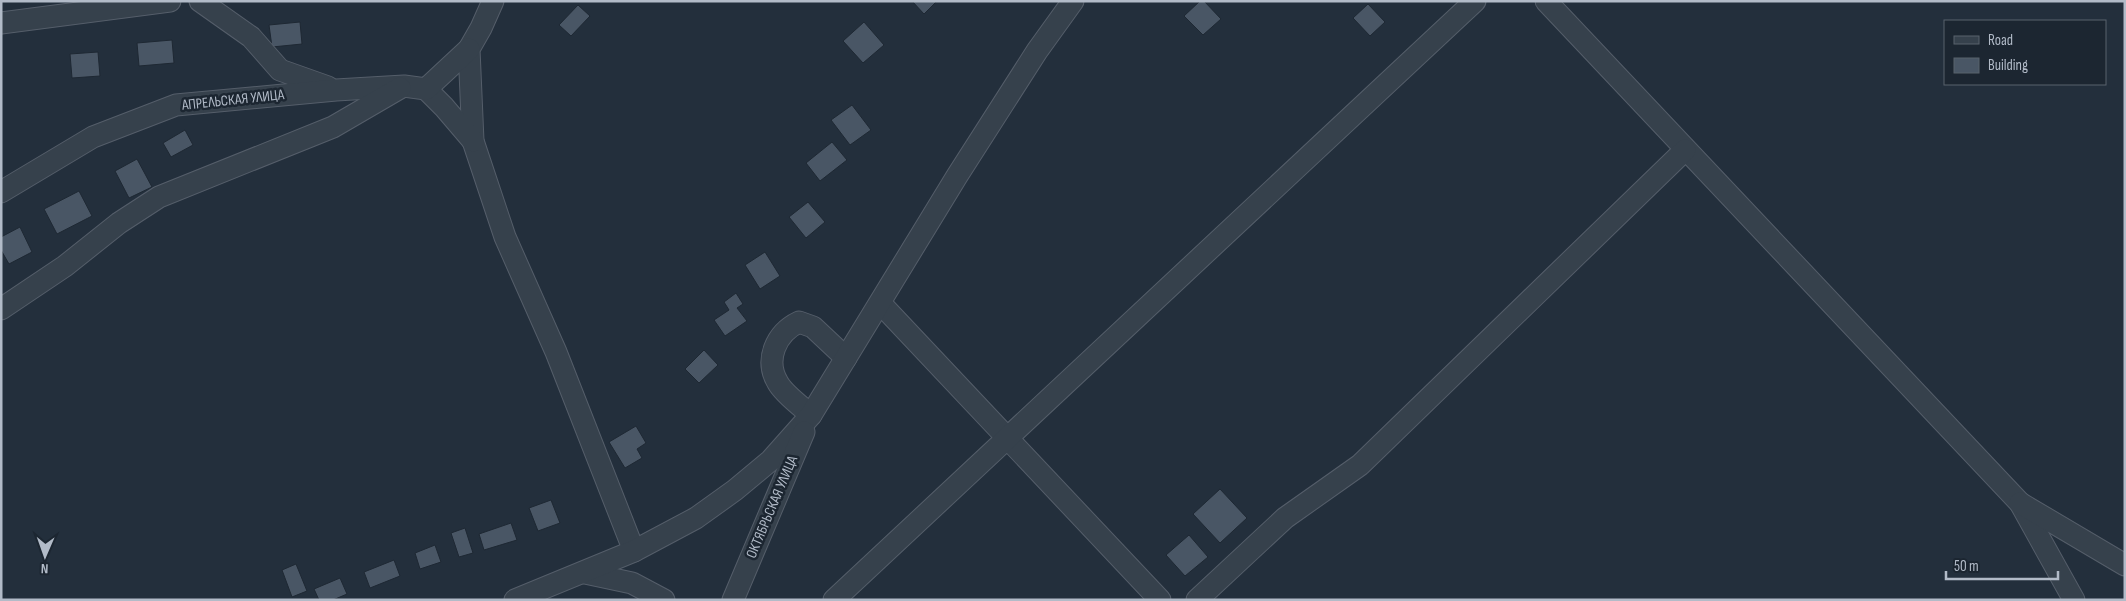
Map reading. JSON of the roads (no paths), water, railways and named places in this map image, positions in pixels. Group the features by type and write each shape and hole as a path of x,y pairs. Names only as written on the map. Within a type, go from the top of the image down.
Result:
{"street":[{"path":"1,23 170,1"},
{"path":"200,1 251,37 280,70 336,90"},
{"path":"473,141 426,89 469,49 482,28 493,1"},
{"path":"515,600 634,551 696,518 735,490 771,460 811,416 881,304 962,168 1037,51 1073,1"},
{"path":"834,600 1475,1"},
{"path":"1546,1 2020,503 2074,600"},
{"path":"469,49 473,141 505,237 556,352 634,551"},
{"path":"1,309 65,266 119,223 159,197 333,127 404,86"},
{"name":"АПРЕЛЬСКАЯ УЛИЦА","path":"1,192 93,136 176,105 336,90 404,86 426,89"},
{"path":"1197,600 1284,518 1360,465 1685,150"},
{"path":"881,304 1160,600"},
{"path":"811,416 778,384 771,363 774,347 788,327 798,322 813,327 846,358"},
{"name":"ОКТЯБРЬСКАЯ УЛИЦА","path":"733,600 811,416"},
{"path":"2020,503 2125,565"},
{"path":"585,572 632,583 664,600"}]}
